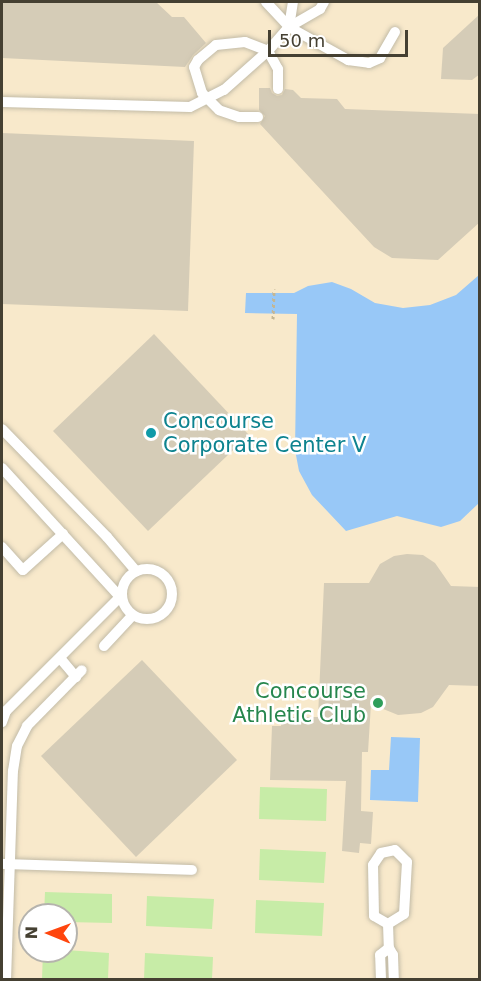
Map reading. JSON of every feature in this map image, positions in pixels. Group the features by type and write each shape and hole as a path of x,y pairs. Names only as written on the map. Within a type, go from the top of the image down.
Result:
{"lane":[{"path":"266,2 289,27 348,60 369,63 380,58 395,32"},
{"path":"289,27 293,2"},
{"path":"2,102 190,107 224,90 268,51 289,27 320,9 324,2"},
{"path":"258,117 230,115 219,111 202,93 194,67 206,51 227,41 245,42 268,51 278,69 278,89"},
{"path":"2,429 107,537 136,571"},
{"path":"2,468 120,597 132,616 144,620 161,615 171,601 172,592 170,584 159,572 143,569 136,571 124,582 120,597 6,711 2,722"},
{"path":"2,547 22,570 63,534"},
{"path":"104,646 132,616"},
{"path":"6,980 5,864 17,746 27,726 79,673 60,658"},
{"path":"395,850 407,862 404,914 388,924 374,915 373,865 381,853 395,850"},
{"path":"5,864 192,870"},
{"path":"388,924 388,948 393,955 394,980"},
{"path":"381,980 380,955 388,948"}],"path":[{"path":"273,319 274,289"}],"shaded area":[{"path":"2,2 479,2 479,979 2,980"}],"green space":[{"path":"260,787 327,789 326,821 259,819"},
{"path":"260,849 326,852 324,883 259,880"},
{"path":"45,892 112,894 112,923 78,922 78,903 45,903"},
{"path":"147,896 214,899 212,929 146,926"},
{"path":"256,900 324,903 322,936 255,933"},
{"path":"78,951 109,953 108,979 42,979 43,963 78,963"},
{"path":"145,953 213,957 212,979 144,979"}],"water":[{"path":"479,275 479,503 460,521 441,527 397,516 346,531 312,495 299,471 295,450 297,314 245,313 246,293 294,293 308,286 332,282 351,289 375,303 403,308 430,305 456,295"},
{"path":"391,737 420,738 418,802 370,800 371,770 389,770"}],"building":[{"path":"2,2 156,2 172,17 184,17 206,43 193,55 185,67 2,58"},
{"path":"480,14 480,74 472,80 441,79 443,48"},
{"path":"259,88 270,88 277,96 282,95 285,89 293,90 301,98 337,99 345,109 480,114 480,222 438,260 392,258 374,247 260,124 265,116 259,110"},
{"path":"2,133 194,141 188,311 2,304"},
{"name":"Concourse Corporate Center V","path":"154,334 249,435 148,531 53,431"},
{"name":"Concourse Athletic Club","path":"423,555 435,563 451,586 480,587 480,686 449,685 433,707 421,713 398,715 371,704 368,752 362,752 361,811 373,812 371,844 360,843 359,853 342,851 346,781 270,780 272,726 281,726 282,717 318,717 324,583 369,583 380,564 394,556"},
{"path":"142,660 237,760 136,857 41,756"}],"place":[{"name":"Concourse Corporate Center V","path":"151,433"},
{"name":"Concourse Athletic Club","path":"378,703"}]}
